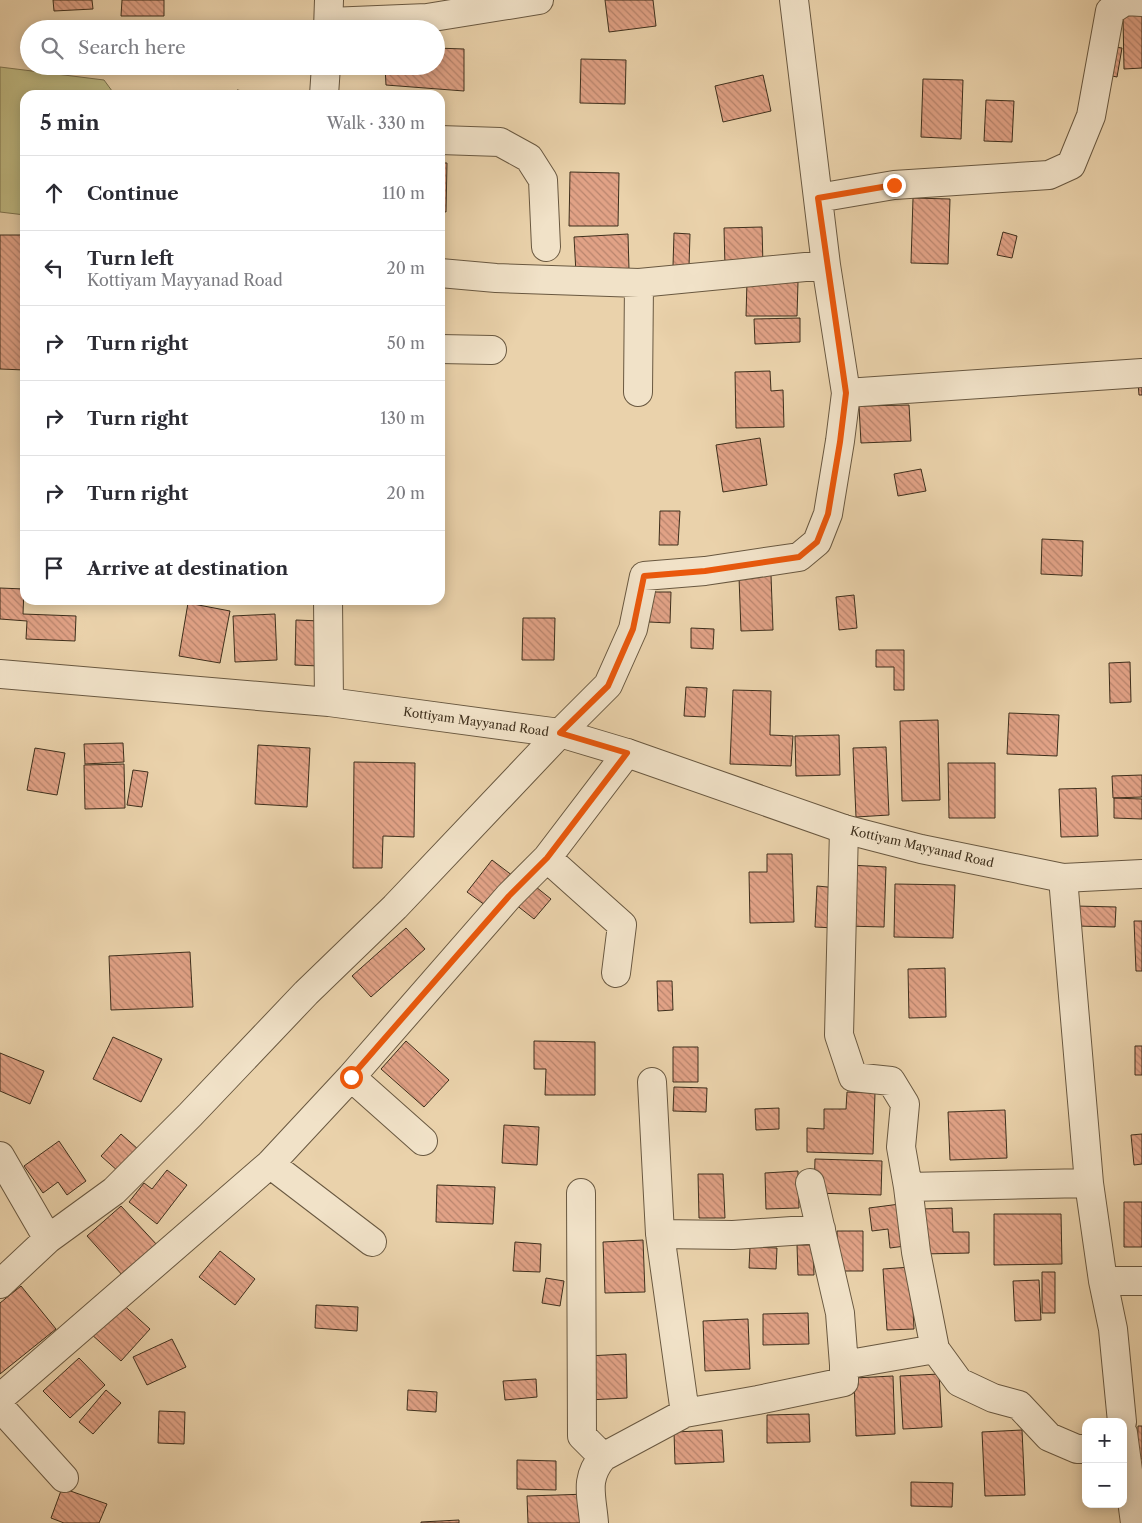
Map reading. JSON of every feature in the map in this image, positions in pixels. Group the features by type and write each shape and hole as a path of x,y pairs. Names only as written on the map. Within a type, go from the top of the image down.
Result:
{"street":[{"path":"328,17 427,18 539,0"},
{"path":"0,1284 48,1239 120,1184 190,1115 306,993 395,907 560,733 608,686 633,629 644,576 705,571 799,557 817,542 828,514 846,393 826,265 794,0"},
{"path":"818,198 894,185 1049,175 1071,165 1091,116 1110,11 1125,1 1142,2"},
{"path":"324,90 325,75"},
{"path":"445,140 500,142 529,158 543,180 546,247"},
{"path":"445,273 496,278 639,283 826,265"},
{"path":"638,392 639,283"},
{"path":"445,349 492,350"},
{"path":"846,393 1142,373"},
{"path":"328,605 329,702"},
{"name":"Kottiyam Mayyanad Road","path":"0,674 329,702 560,733 627,753 844,828 921,849 1063,878 1142,874"},
{"path":"0,1398 270,1164 351,1077 509,896 547,858 627,753"},
{"path":"844,828 838,1035 853,1077 891,1081 905,1104 901,1147 916,1252 935,1349 958,1382 994,1398 1019,1405 1049,1437 1077,1449 1082,1449"},
{"path":"547,858 622,925 616,973"},
{"path":"1063,878 1089,1183 1113,1329 1122,1418"},
{"path":"351,1077 423,1141"},
{"path":"652,1082 660,1234 685,1413"},
{"path":"0,1156 48,1239"},
{"path":"270,1164 372,1242"},
{"path":"594,1523 590,1479 595,1466 603,1457 685,1413 844,1382 840,1314 810,1183"},
{"path":"908,1187 1089,1183"},
{"path":"581,1193 582,1436 603,1457"},
{"path":"660,1234 733,1235 821,1229"},
{"path":"1104,1281 1142,1281"},
{"path":"844,1365 935,1349"},
{"path":"0,1406 64,1478"},
{"path":"1127,1463 1135,1523"}],"shaded area":[{"path":"0,67 20,70 20,75 64,75 104,80 111,90 20,90 20,214 0,212"}],"building":[{"path":"53,0 92,0 93,9 54,11"},
{"path":"122,0 164,0 164,16 121,16"},
{"path":"605,0 653,0 656,26 609,32"},
{"path":"1142,15 1142,68 1124,69 1123,16"},
{"path":"1108,46 1122,48 1117,77 1103,74"},
{"path":"445,48 464,49 464,91 386,85 385,75 445,75"},
{"path":"581,59 626,60 625,104 580,103"},
{"path":"763,75 771,111 723,122 715,86"},
{"path":"923,79 963,80 961,139 921,137"},
{"path":"986,100 1014,101 1012,142 984,141"},
{"path":"445,163 447,163 446,212"},
{"path":"570,172 619,173 618,226 569,226"},
{"path":"913,198 950,199 948,264 911,263"},
{"path":"762,227 763,266 725,267 724,228"},
{"path":"1003,232 1017,236 1012,258 997,255"},
{"path":"674,233 690,234 689,267 673,266"},
{"path":"628,234 629,270 576,273 574,237"},
{"path":"0,235 20,235 20,370 0,369"},
{"path":"747,281 798,282 797,316 746,316"},
{"path":"800,318 800,342 755,344 754,319"},
{"path":"770,371 771,391 783,390 784,427 736,428 735,372"},
{"path":"1138,382 1142,382 1142,395 1139,395"},
{"path":"909,405 911,441 861,443 859,406"},
{"path":"760,438 767,485 723,492 716,445"},
{"path":"921,469 926,491 898,496 894,474"},
{"path":"660,511 680,511 678,545 659,545"},
{"path":"1042,539 1083,541 1082,576 1041,574"},
{"path":"771,575 773,630 741,631 739,577"},
{"path":"0,588 20,589 20,605 23,605 23,614 76,616 75,641 26,639 27,621 0,619"},
{"path":"650,592 671,592 670,623 649,622"},
{"path":"854,595 857,628 839,630 836,597"},
{"path":"188,605 198,605 230,611 220,663 179,656"},
{"path":"275,614 277,660 235,662 233,616"},
{"path":"523,618 555,618 554,660 522,660"},
{"path":"296,620 320,621 319,666 295,665"},
{"path":"691,628 714,629 713,649 691,648"},
{"path":"876,650 904,650 904,690 894,690 894,667 876,667"},
{"path":"1130,662 1131,702 1110,703 1109,663"},
{"path":"686,687 707,688 705,717 684,716"},
{"path":"733,690 771,691 770,735 793,736 791,766 730,764"},
{"path":"1009,713 1059,715 1057,756 1007,754"},
{"path":"938,720 940,800 902,801 900,721"},
{"path":"839,735 840,775 796,776 795,736"},
{"path":"123,743 124,762 85,764 84,744"},
{"path":"258,745 310,748 307,807 255,804"},
{"path":"886,747 889,815 856,817 853,748"},
{"path":"35,748 65,753 57,795 27,790"},
{"path":"354,762 415,763 414,837 383,836 382,868 353,868"},
{"path":"948,763 995,763 995,818 949,818"},
{"path":"124,764 125,808 85,809 84,765"},
{"path":"133,770 148,772 142,807 127,805"},
{"path":"1142,775 1142,797 1113,798 1112,776"},
{"path":"1096,788 1098,836 1061,837 1059,789"},
{"path":"1114,798 1142,799 1142,819 1114,818"},
{"path":"767,854 792,854 794,922 750,923 749,872 767,872"},
{"path":"492,860 513,876 489,908 467,892"},
{"path":"849,865 886,867 884,927 846,926"},
{"path":"531,883 551,899 534,919 515,904"},
{"path":"895,884 955,885 953,938 894,937"},
{"path":"817,886 838,888 835,928 815,927"},
{"path":"1076,906 1116,907 1115,927 1076,926"},
{"path":"1134,921 1142,921 1142,971 1136,971"},
{"path":"406,928 425,949 371,997 352,976"},
{"path":"190,952 193,1007 111,1010 109,956"},
{"path":"945,968 946,1017 909,1018 908,969"},
{"path":"657,981 672,981 673,1010 658,1011"},
{"path":"113,1037 162,1059 141,1102 93,1079"},
{"path":"406,1041 449,1080 424,1107 381,1069"},
{"path":"534,1041 595,1042 595,1095 545,1095 546,1069 534,1069"},
{"path":"1135,1046 1142,1046 1142,1075 1135,1075"},
{"path":"673,1047 698,1047 698,1082 673,1082"},
{"path":"0,1053 44,1071 30,1104 0,1091"},
{"path":"674,1087 707,1088 706,1112 673,1111"},
{"path":"847,1092 875,1093 873,1154 807,1152 807,1128 824,1129 824,1109 846,1109"},
{"path":"779,1108 779,1129 756,1130 755,1109"},
{"path":"1005,1110 1007,1158 950,1160 948,1112"},
{"path":"504,1125 539,1127 537,1165 502,1163"},
{"path":"121,1134 139,1150 119,1172 101,1156"},
{"path":"1142,1134 1142,1164 1134,1165 1131,1135"},
{"path":"59,1141 86,1181 67,1195 58,1182 43,1193 24,1166"},
{"path":"815,1159 882,1161 881,1195 814,1193"},
{"path":"167,1170 187,1185 157,1224 129,1202 144,1183 152,1189"},
{"path":"798,1171 799,1208 766,1209 765,1173"},
{"path":"698,1174 723,1174 725,1218 699,1218"},
{"path":"437,1185 495,1187 493,1224 436,1222"},
{"path":"1124,1202 1142,1202 1142,1247 1124,1247"},
{"path":"900,1204 905,1246 890,1248 888,1229 872,1231 869,1208"},
{"path":"121,1206 158,1246 124,1277 87,1236"},
{"path":"952,1208 953,1232 969,1232 969,1253 923,1254 921,1209"},
{"path":"994,1214 1061,1214 1062,1264 994,1265"},
{"path":"837,1231 863,1231 863,1271 838,1271"},
{"path":"643,1240 645,1292 605,1293 603,1242"},
{"path":"515,1242 541,1244 540,1272 513,1271"},
{"path":"797,1245 813,1245 814,1275 798,1275"},
{"path":"750,1247 777,1248 776,1269 749,1268"},
{"path":"220,1251 255,1279 235,1305 199,1277"},
{"path":"911,1267 914,1329 887,1330 883,1269"},
{"path":"1042,1272 1055,1272 1055,1313 1042,1313"},
{"path":"546,1278 564,1281 560,1306 542,1303"},
{"path":"1039,1280 1041,1320 1015,1321 1013,1281"},
{"path":"21,1286 56,1329 0,1374 0,1303"},
{"path":"119,1301 150,1329 121,1361 90,1333"},
{"path":"316,1305 358,1307 357,1331 315,1328"},
{"path":"808,1313 809,1344 763,1345 763,1314"},
{"path":"748,1319 750,1369 705,1371 703,1321"},
{"path":"172,1339 186,1367 147,1385 133,1357"},
{"path":"626,1354 627,1398 588,1400 587,1356"},
{"path":"79,1358 105,1385 70,1418 43,1391"},
{"path":"939,1374 942,1427 903,1429 900,1376"},
{"path":"893,1376 895,1434 856,1436 854,1378"},
{"path":"536,1379 537,1397 505,1400 503,1381"},
{"path":"106,1390 121,1403 93,1434 79,1422"},
{"path":"408,1390 437,1392 436,1412 407,1410"},
{"path":"159,1411 185,1412 184,1444 158,1443"},
{"path":"809,1414 810,1442 767,1443 767,1415"},
{"path":"1138,1426 1142,1426 1142,1459 1137,1459"},
{"path":"722,1430 724,1462 675,1464 674,1432"},
{"path":"1022,1430 1025,1495 985,1496 982,1432"},
{"path":"517,1460 556,1461 556,1490 517,1489"},
{"path":"911,1482 953,1483 952,1507 911,1506"},
{"path":"62,1488 107,1504 99,1523 64,1523 51,1518"},
{"path":"588,1494 589,1523 528,1523 527,1496"},
{"path":"459,1520 459,1523 421,1523 421,1522"}],"route":[{"path":"351,1077 509,896 547,858 627,753 560,733 608,686 633,629 644,576 705,571 799,557 817,542 828,514 846,393 826,265 818,198 894,185"}]}
